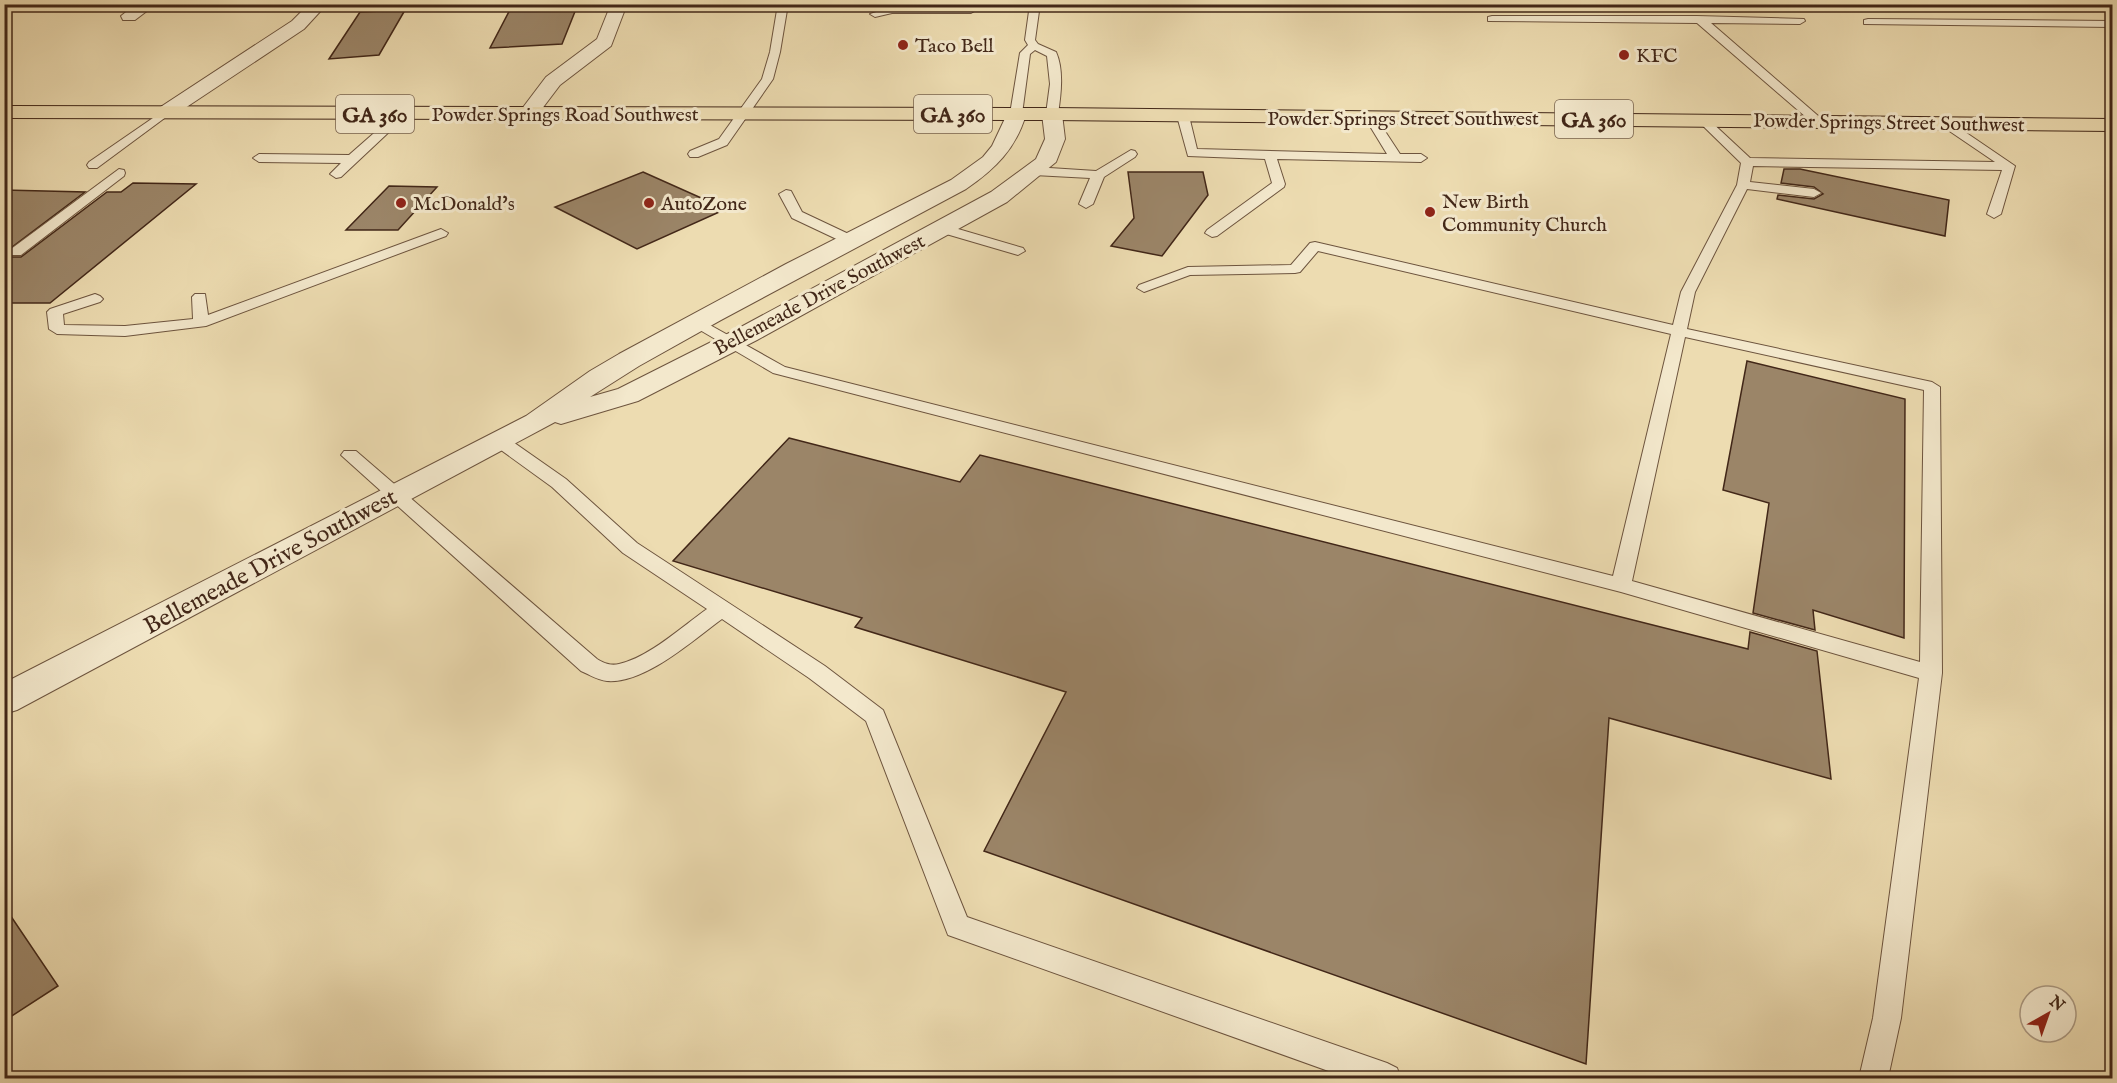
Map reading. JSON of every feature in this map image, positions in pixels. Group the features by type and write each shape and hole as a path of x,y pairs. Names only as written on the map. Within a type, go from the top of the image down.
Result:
{"main road":[{"name":"Powder Springs Road Southwest","path":"4,112 802,114"},
{"name":"Powder Springs Street Southwest","path":"802,114 1052,114 2112,125"}],"street":[{"path":"4,8 14,4"},
{"path":"129,16 148,4"},
{"path":"166,112 298,25 319,4"},
{"path":"528,114 553,81 605,42 619,4"},
{"name":"Bellemeade Drive Southwest","path":"4,700 536,422 600,377 696,323 952,188 990,161 1010,135 1016,114"},
{"name":"Bellemeade Drive Southwest","path":"536,422 628,395 731,342 999,196 1045,162 1055,139 1052,114"}],"lane":[{"path":"694,154 723,142 767,79 776,52 783,4"},
{"path":"1035,4 1030,40 1034,46 1052,54 1056,93 1052,114"},
{"path":"875,14 892,10 971,10"},
{"path":"1688,12 1818,122"},
{"path":"1492,19 1800,21"},
{"path":"1868,22 2112,24"},
{"path":"1016,114 1024,53 1034,46"},
{"path":"16,252 119,173 93,165 166,112"},
{"path":"336,174 402,114"},
{"path":"1183,116 1192,153 1421,158"},
{"path":"1371,118 1396,158"},
{"path":"1704,120 1747,162 2009,166"},
{"path":"1946,123 2009,166"},
{"path":"1086,204 1098,175 1131,154"},
{"path":"1212,233 1278,184 1270,155"},
{"path":"259,158 352,159"},
{"path":"1621,585 1688,292 1743,185 1747,162"},
{"path":"1994,214 2009,166"},
{"path":"1034,171 1098,175"},
{"path":"1743,185 1814,193"},
{"path":"786,194 797,214 850,240"},
{"path":"941,228 1018,251"},
{"path":"95,299 55,312 57,328 125,331 201,323 441,232"},
{"path":"1144,288 1188,271 1295,269 1315,246 1680,332 1932,387 1931,673 1889,1006 1874,1078"},
{"path":"200,297 201,323"},
{"path":"201,323 217,335"},
{"path":"696,323 779,370 1621,585 1931,673"},
{"path":"500,441 559,483 630,548 817,672 875,716 957,926 1387,1078"},
{"path":"350,456 589,665 608,674 632,669 651,659 721,609"}],"building":[{"path":"513,4 578,4 562,44 490,48"},
{"path":"405,10 379,55 329,59 360,12"},
{"path":"1784,169 1800,169 1949,200 1945,236 1777,199 1778,195 1814,199 1823,194 1814,187 1781,183"},
{"path":"643,172 726,209 637,249 555,207"},
{"path":"1128,172 1203,172 1208,195 1162,256 1111,246 1134,218"},
{"path":"133,183 196,184 50,303 4,303 4,190 85,192 7,251 11,257 21,257 107,192 121,192"},
{"path":"389,186 437,187 398,230 346,230"},
{"path":"1747,361 1905,399 1904,638 1813,610 1815,630 1753,613 1769,503 1723,490"},
{"path":"789,438 960,482 980,455 1748,649 1750,632 1817,651 1831,779 1609,718 1586,1064 984,851 1066,692 855,627 862,618 673,561"},
{"path":"4,906 58,986 4,1021"}],"place":[{"name":"Taco Bell","path":"903,45"},
{"name":"KFC","path":"1624,55"},
{"name":"McDonald's","path":"401,203"},
{"name":"AutoZone","path":"649,203"},
{"name":"New Birth Community Church","path":"1430,212"}]}
